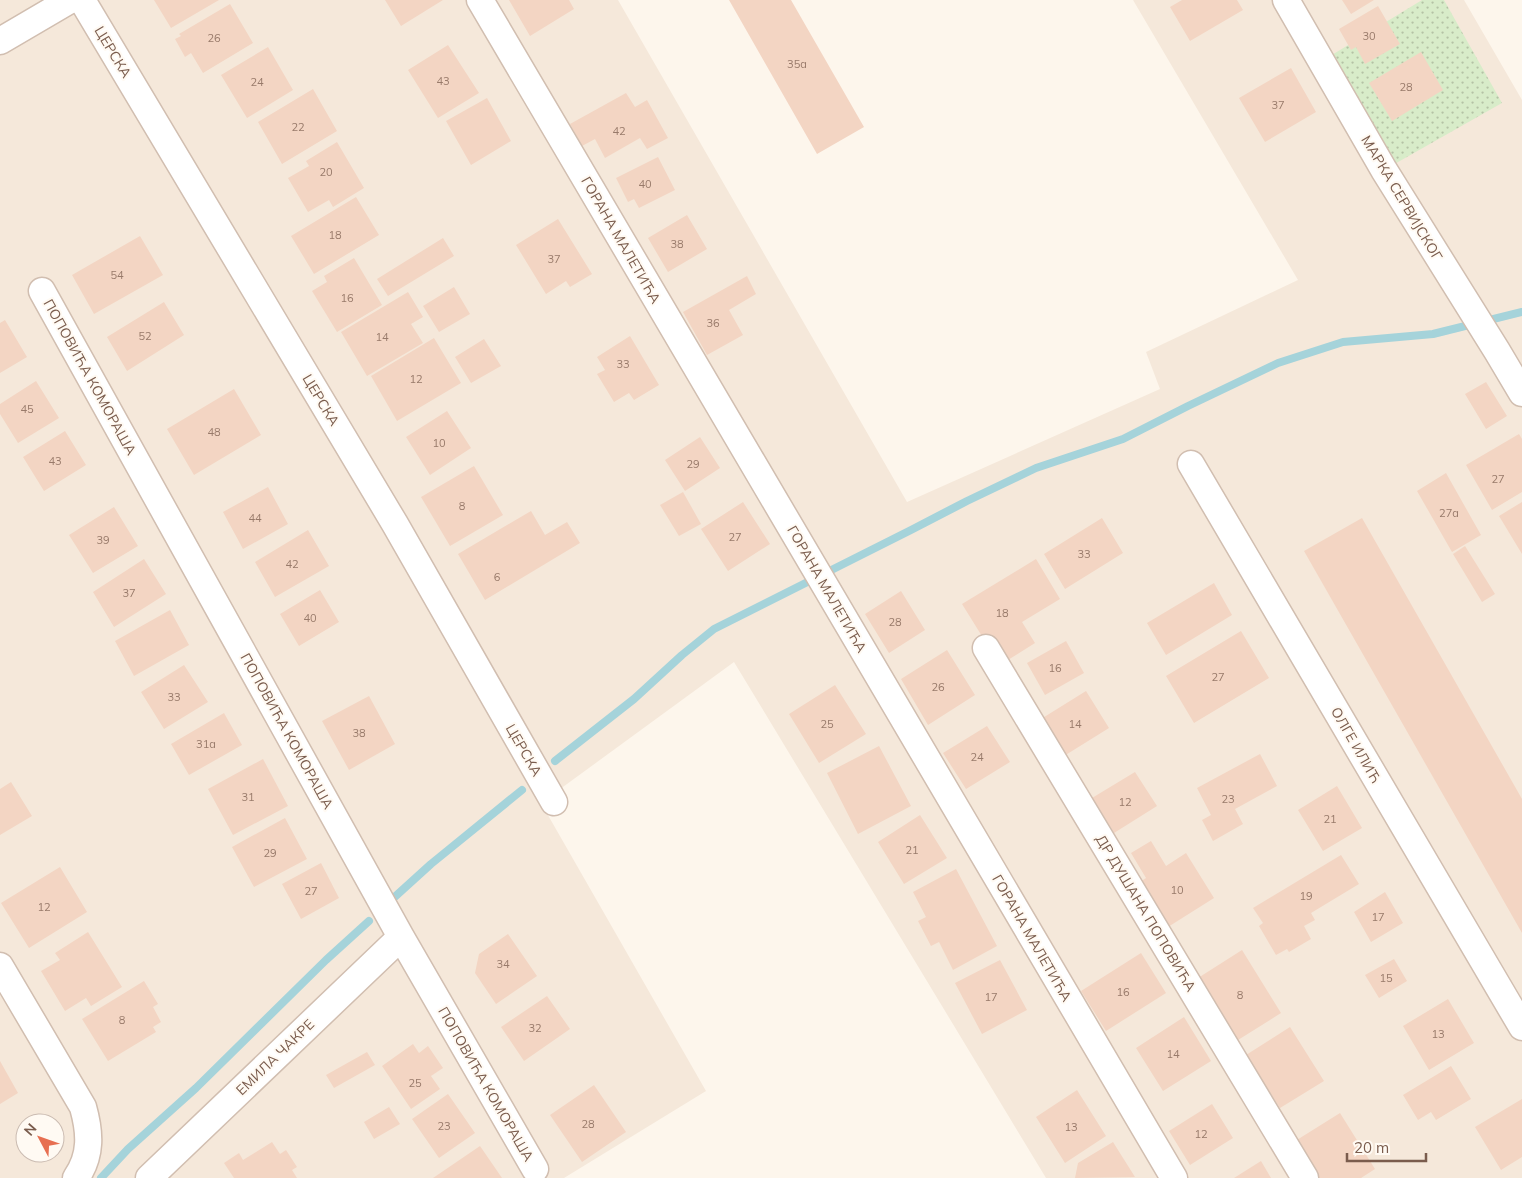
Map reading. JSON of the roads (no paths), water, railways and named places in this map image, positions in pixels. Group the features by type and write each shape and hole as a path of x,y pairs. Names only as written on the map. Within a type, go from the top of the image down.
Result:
{"street":[{"path":"0,41 70,0"},
{"name":"ЦЕРСКА","path":"82,0 395,524 554,802"},
{"name":"ГОРАНА МАЛЕТИЋА","path":"480,0 1174,1178"},
{"name":"МАРКА СЕРВИЈСКОГ","path":"1286,0 1384,170 1522,393"},
{"name":"ПОПОВИЋА КОМОРАША","path":"42,291 402,937 535,1169"},
{"name":"ОЛГЕ ИЛИЋ","path":"1191,464 1522,1027"},
{"name":"ДР ДУШАНА ПОПОВИЋА","path":"986,648 1305,1178"},
{"name":"ЕМИЛА ЧАКРЕ","path":"149,1178 402,937"},
{"path":"0,966 83,1107 88,1126 89,1143 86,1157 76,1178"}],"waterway":[{"path":"555,761 634,699 682,655 714,629 1036,468 1123,439 1278,363 1343,342 1433,334 1522,312"},
{"path":"388,903 431,864 522,790"},
{"path":"101,1178 128,1149 196,1088 326,960 369,921"}]}
